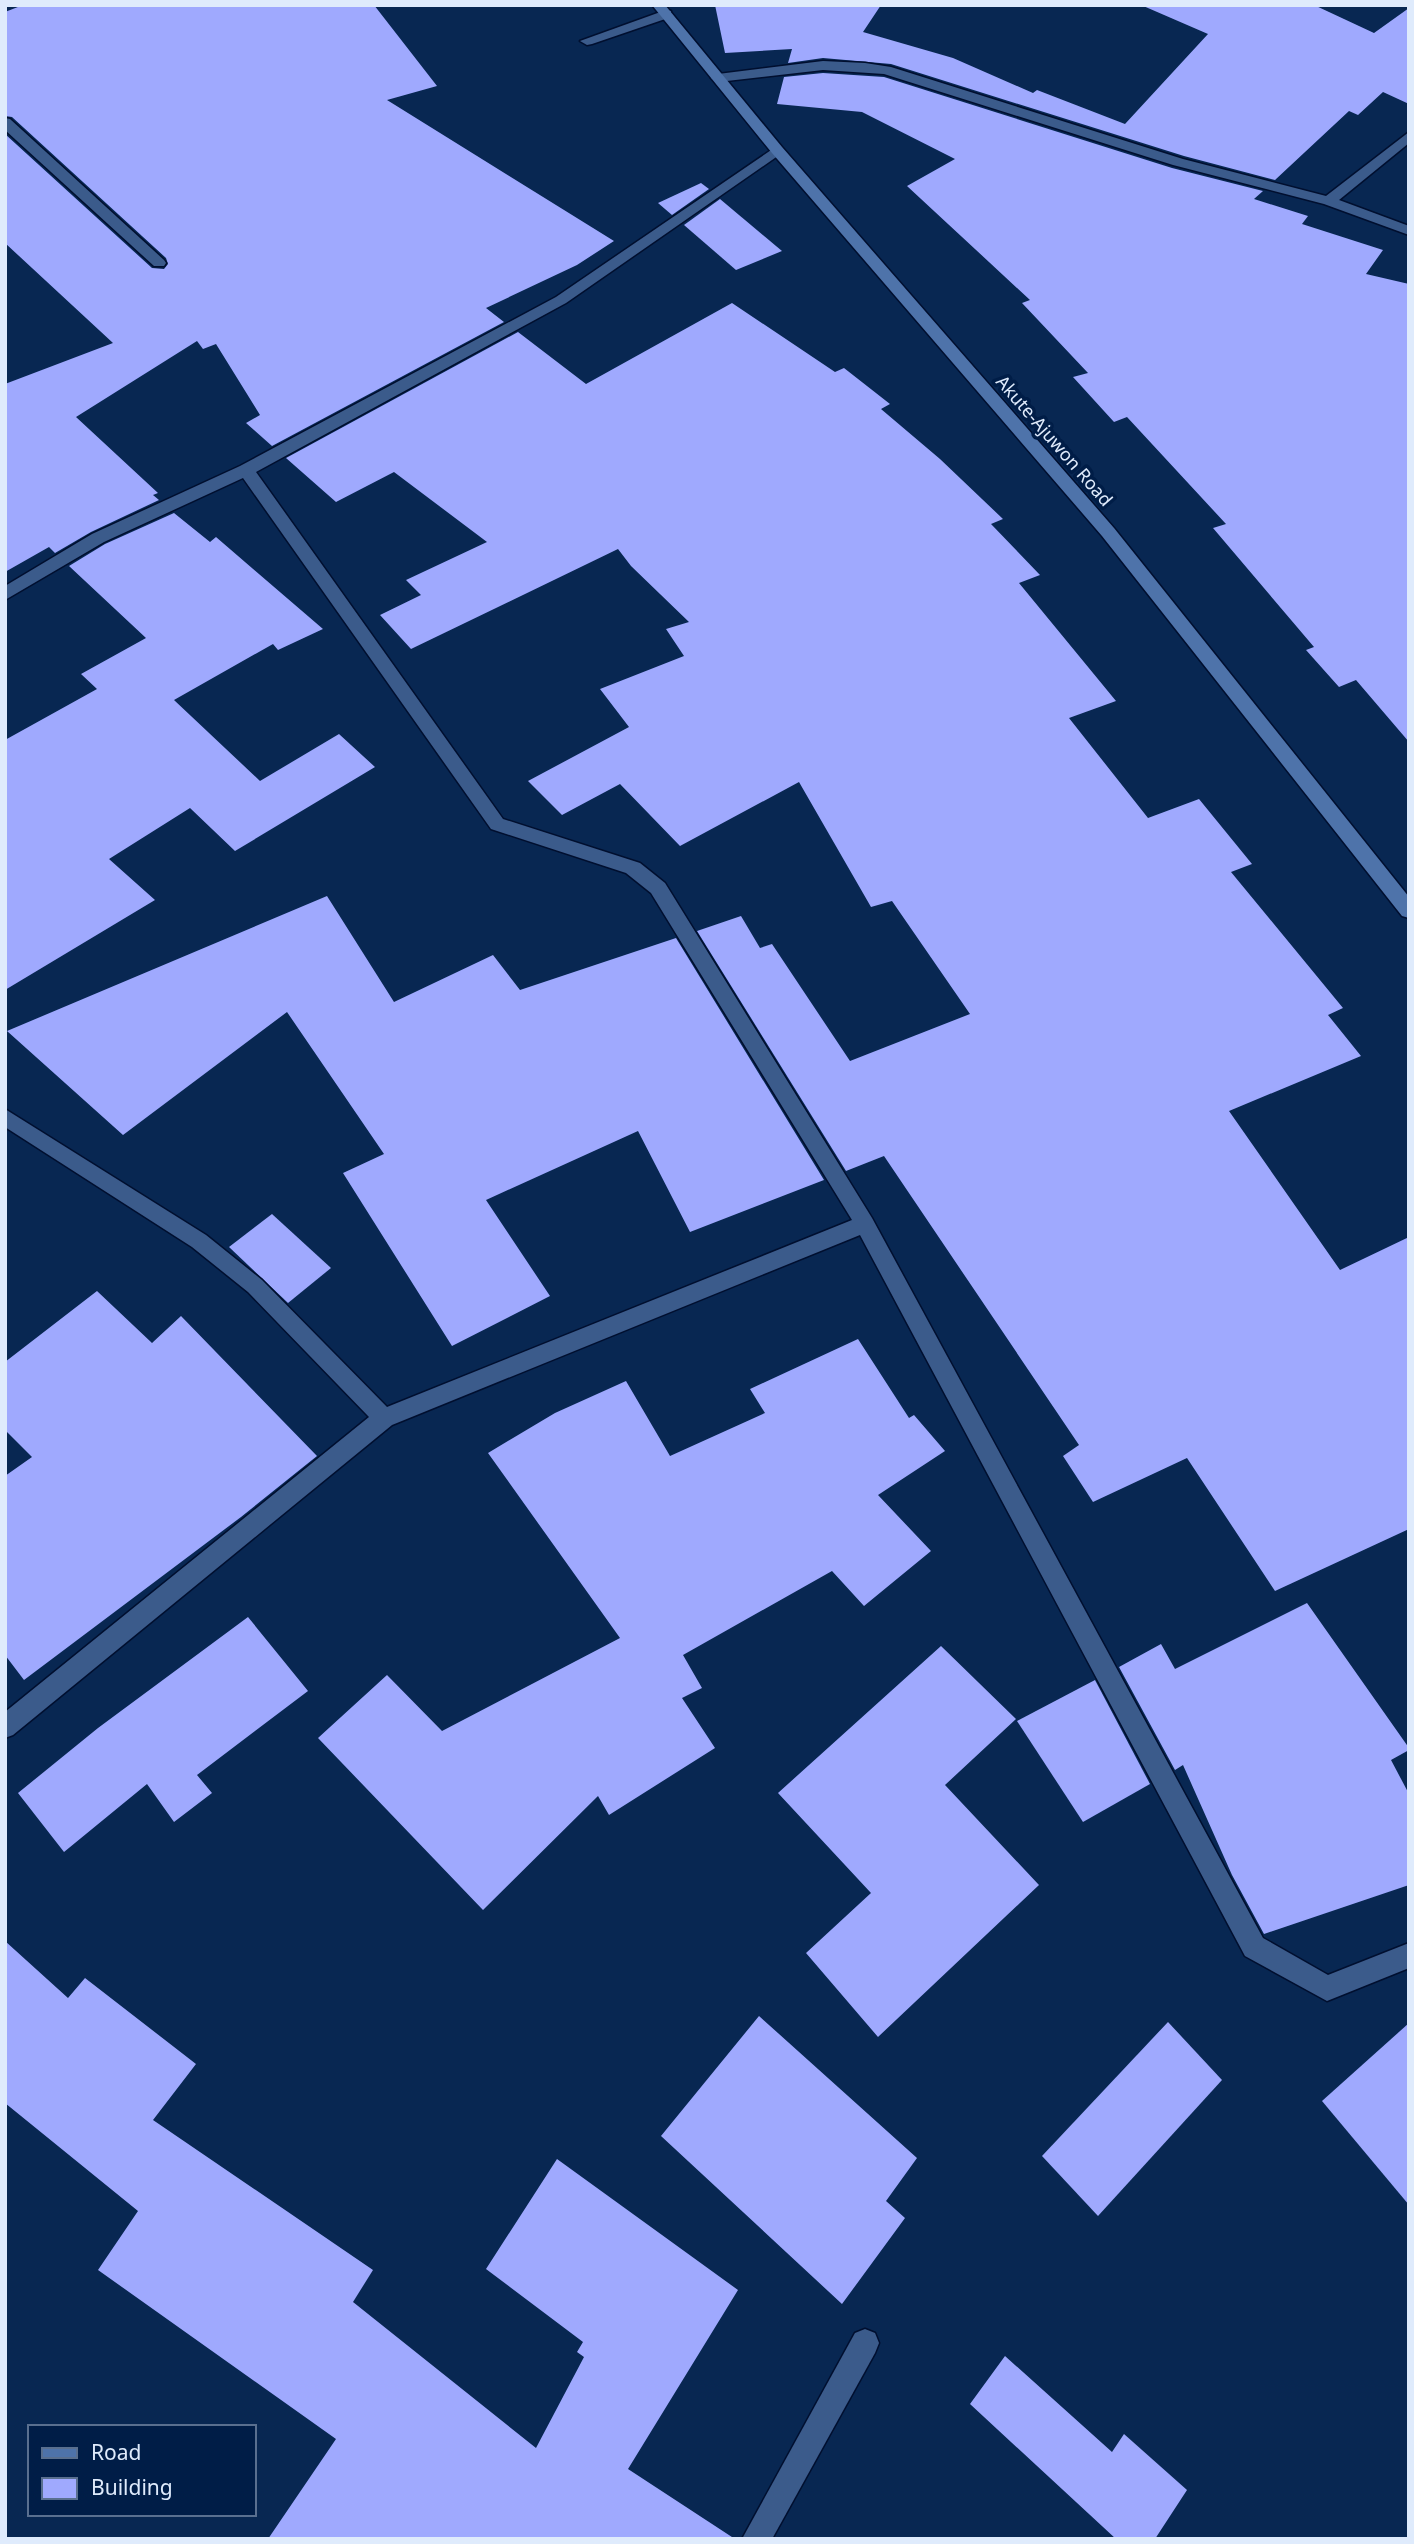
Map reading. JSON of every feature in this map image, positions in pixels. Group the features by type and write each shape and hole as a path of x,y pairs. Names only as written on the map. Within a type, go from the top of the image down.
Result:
{"main road":[{"name":"Akute-Ajuwon Road","path":"662,10 777,150 1108,532 1409,911"}],"street":[{"path":"587,41 662,10"},
{"path":"718,78 830,64 860,64 1178,162 1329,201 1409,231"},
{"path":"5,122 159,263"},
{"path":"1329,201 1409,135"},
{"path":"5,594 98,538 246,470 561,300 777,150"},
{"path":"246,470 497,824 633,868 658,888 865,1223 1254,1947 1326,1988 1409,1955"},
{"path":"5,1117 199,1241 246,1279 384,1418"},
{"path":"5,1727 384,1418 865,1223"},
{"path":"756,2539 865,2343"}],"building":[{"path":"23,5 374,5 437,86 387,100 614,241 577,265 486,308 504,322 272,446 246,423 260,415 216,344 203,349 197,341 76,417 158,493 153,495 159,500 91,532 55,553 49,547 5,572 5,384 113,343 5,243 5,134 152,268 164,269 168,264 166,258 12,117 5,116 5,12"},
{"path":"715,5 881,5 863,32 953,58 1033,93 1037,90 1125,124 1208,34 1141,5 1314,5 1374,33 1409,8 1409,104 1383,92 1358,115 1349,111 1275,180 1184,156 891,64 823,58 788,63 792,49 725,53"},
{"path":"823,73 884,77 1172,168 1263,191 1254,199 1308,216 1302,224 1383,250 1366,274 1409,284 1409,742 1356,680 1339,687 1306,650 1314,647 1213,528 1226,524 1127,417 1114,422 1073,377 1088,373 1022,303 1030,300 907,186 955,159 862,112 777,104 784,77"},
{"path":"701,183 709,189 672,215 658,203"},
{"path":"720,199 782,251 736,270 684,225"},
{"path":"732,303 835,372 844,368 890,404 881,409 940,459 1003,519 991,524 1040,575 1019,583 1116,701 1069,718 1148,818 1199,799 1252,864 1231,872 1343,1008 1328,1015 1361,1056 1229,1111 1340,1270 1409,1237 1409,1529 1275,1591 1187,1458 1093,1502 1063,1456 1079,1445 884,1156 846,1171 697,931 741,916 760,948 772,944 850,1061 970,1014 892,901 871,907 799,782 680,846 620,784 562,815 528,781 629,727 600,689 684,656 666,629 689,622 631,566 618,549 411,649 380,615 421,595 406,580 487,542 394,472 336,502 286,458 518,332 586,384"},
{"path":"174,513 210,542 216,537 323,629 278,650 273,644 174,700 260,781 339,734 375,767 235,851 190,808 109,859 155,900 5,990 5,740 97,689 81,674 146,638 69,566 105,544"},
{"path":"327,896 394,1002 493,955 520,990 676,938 824,1180 690,1232 638,1131 486,1200 550,1296 452,1346 343,1173 384,1154 287,1012 123,1135 7,1031"},
{"path":"272,1214 331,1268 288,1303 229,1247"},
{"path":"97,1291 152,1343 181,1316 317,1456 241,1517 24,1680 5,1655 5,1476 32,1457 5,1430 5,1362"},
{"path":"858,1339 909,1418 914,1415 945,1451 878,1495 931,1551 864,1606 832,1571 683,1655 702,1688 682,1698 715,1748 609,1815 598,1796 483,1910 318,1738 387,1675 442,1731 620,1638 488,1453 555,1413 626,1381 670,1456 765,1413 750,1389"},
{"path":"1307,1603 1409,1748 1391,1760 1409,1794 1409,1885 1264,1934 1232,1875 1183,1765 1175,1770 1119,1667 1161,1644 1175,1669"},
{"path":"248,1617 308,1691 197,1775 212,1793 174,1822 147,1784 64,1852 18,1793 98,1728"},
{"path":"941,1646 1016,1719 945,1785 1039,1885 878,2037 806,1953 871,1893 778,1793"},
{"path":"1095,1680 1150,1784 1083,1822 1017,1721"},
{"path":"5,1941 68,1998 85,1978 196,2064 153,2120 373,2270 353,2302 536,2448 584,2357 577,2352 583,2342 486,2269 557,2159 738,2290 628,2469 735,2539 268,2539 336,2439 98,2270 138,2211 5,2103"},
{"path":"759,2016 917,2158 886,2201 905,2218 842,2304 661,2136"},
{"path":"1168,2022 1222,2080 1098,2216 1042,2156"},
{"path":"1409,2023 1409,2205 1322,2101"},
{"path":"1005,2356 1112,2452 1124,2434 1187,2490 1155,2539 1116,2539 970,2404"}]}
